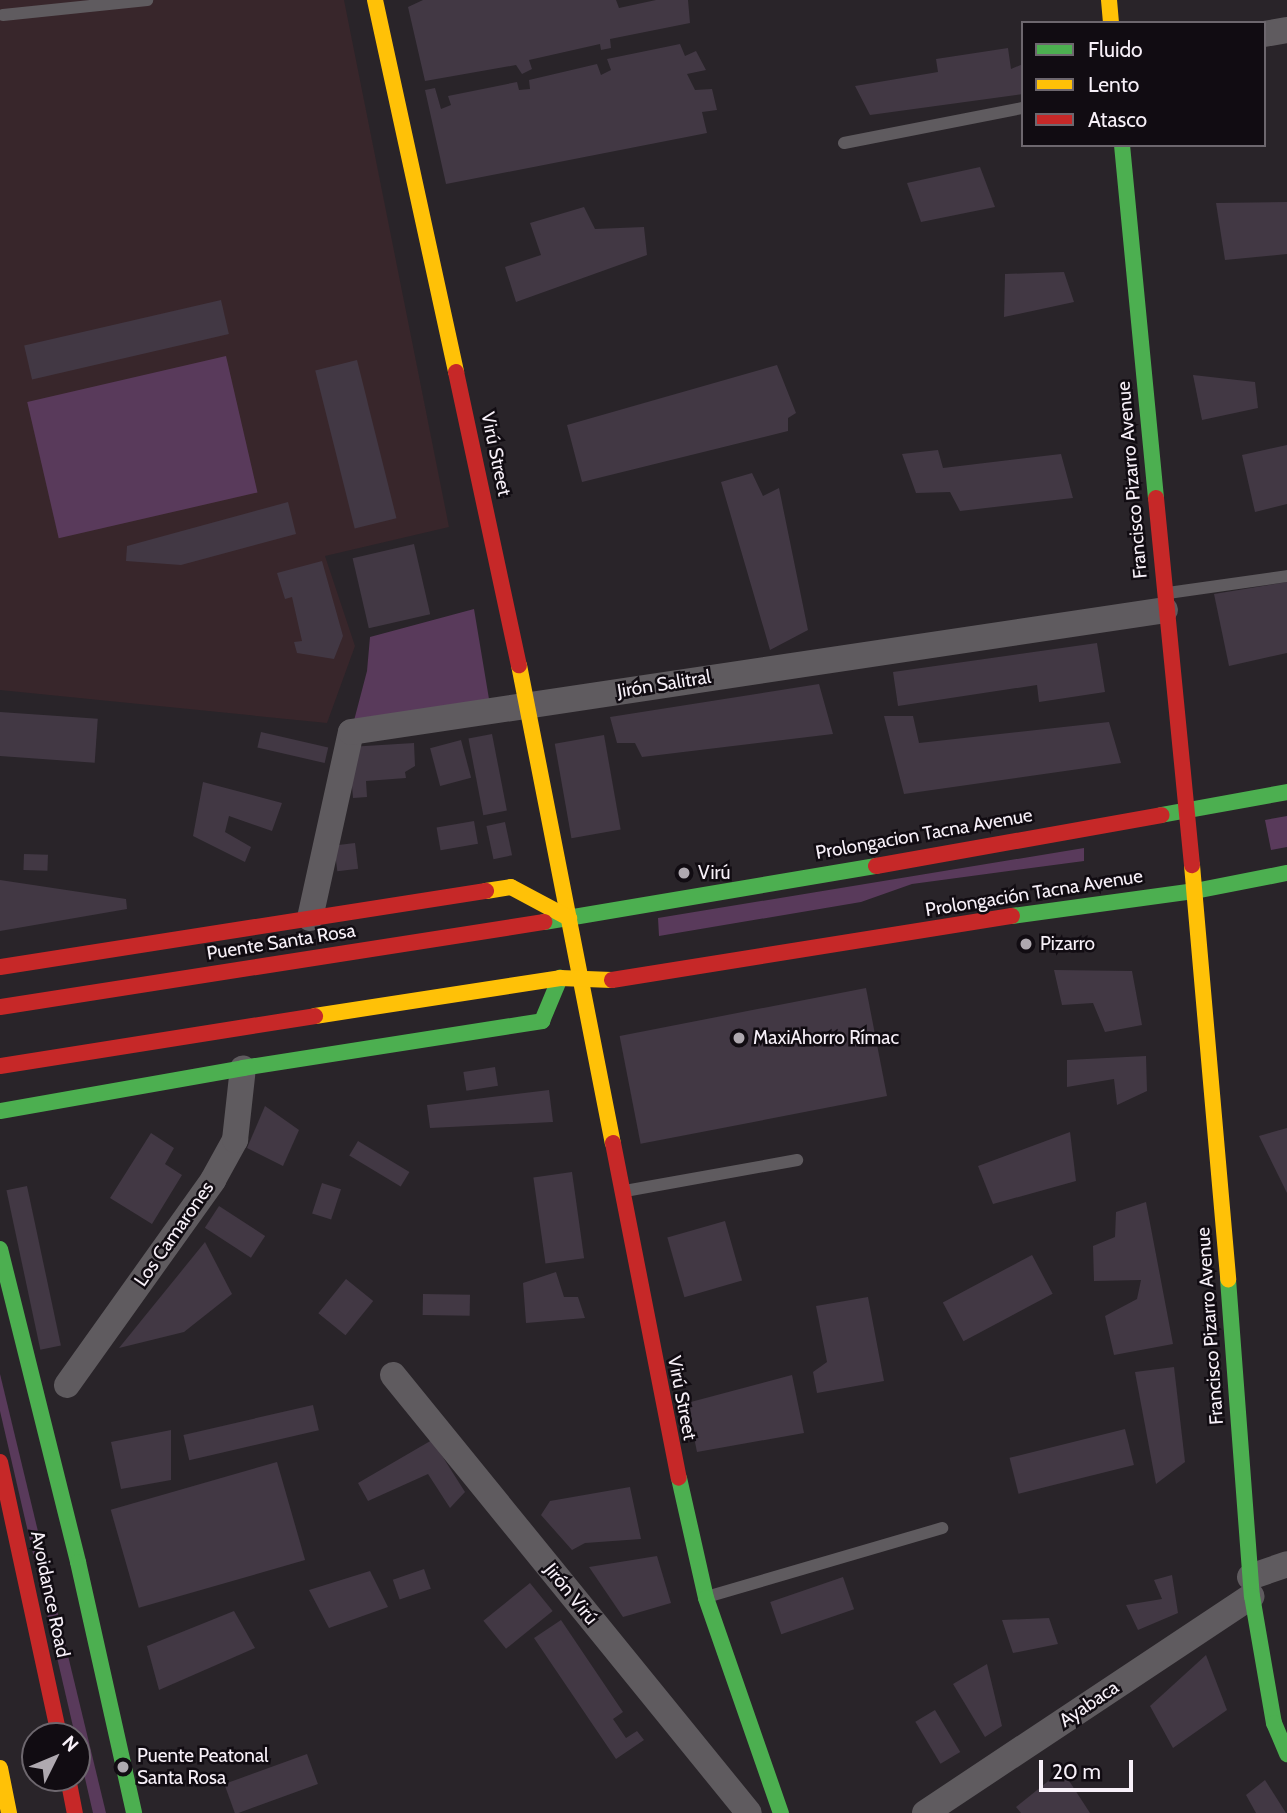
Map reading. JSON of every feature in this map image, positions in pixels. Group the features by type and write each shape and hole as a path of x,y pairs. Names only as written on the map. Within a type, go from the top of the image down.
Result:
{"main road":[{"name":"Virú Street","path":"375,0 527,705 569,918"},
{"path":"1109,0 1111,21"},
{"name":"Francisco Pizarro Avenue","path":"1122,147 1216,1115 1251,1586 1274,1723 1287,1754"},
{"name":"Prolongacion Tacna Avenue","path":"569,918 1287,792"},
{"path":"1195,891 1287,873"},
{"path":"0,967 512,887 569,918 582,980"},
{"name":"Prolongación Tacna Avenue","path":"560,978 613,980 1024,914 1195,891"},
{"name":"Puente Santa Rosa","path":"0,1007 569,918"},
{"path":"0,1066 560,978"},
{"path":"0,1111 243,1068 542,1021 560,978"},
{"name":"Virú Street","path":"582,980 670,1448 706,1598 781,1813"},
{"path":"0,1249 65,1508 134,1813"},
{"name":"Avoidance Road","path":"0,1462 56,1722"},
{"path":"0,1768 9,1813"},
{"path":"71,1792 75,1813"}],"street":[{"path":"1266,34 1287,30"},
{"name":"Jirón Salitral","path":"310,918 351,732 1165,602"},
{"name":"Los Camarones","path":"67,1385 213,1180 235,1140 243,1068"},
{"name":"Jirón Virú","path":"393,1376 748,1813"},
{"name":"Ayabaca","path":"925,1813 1251,1586 1287,1564"}],"lane":[{"path":"3,15 148,0"},
{"path":"844,143 1021,108"},
{"path":"1165,602 1287,576"},
{"path":"621,1191 797,1160"},
{"path":"706,1598 942,1528"},
{"path":"1270,1701 1287,1698"}],"shaded area":[{"path":"0,0 344,0 449,527 325,556 355,646 327,723 0,690"},
{"path":"226,356 257,492 59,538 27,402"},
{"path":"474,609 491,711 351,732 367,671 370,637"},
{"path":"1287,816 1287,847 1271,850 1265,820"},
{"path":"1084,848 1084,861 912,884 861,902 659,936 658,918"},
{"path":"0,1374 84,1722 72,1722 0,1411"},
{"path":"91,1751 106,1813 93,1813 88,1792 91,1792"}],"building":[{"path":"423,0 616,0 619,8 656,0 688,0 690,23 610,39 611,48 601,50 600,44 529,60 532,69 522,74 516,65 425,81 408,7"},
{"path":"680,44 685,56 696,51 706,70 687,74 695,90 712,89 717,110 702,112 707,133 446,184 425,90 435,88 441,109 451,105 448,96 517,82 519,90 530,89 529,80 597,64 601,75 611,70 607,59"},
{"path":"1008,48 1011,69 1021,65 1021,94 870,115 855,86 938,72 936,59"},
{"path":"980,167 995,207 921,222 907,183"},
{"path":"1287,202 1287,254 1225,260 1216,203"},
{"path":"584,207 595,229 644,227 647,255 516,302 505,267 541,255 530,223"},
{"path":"1064,272 1074,302 1004,317 1005,274"},
{"path":"221,300 229,334 32,380 24,345"},
{"path":"357,360 396,518 355,529 315,370"},
{"path":"777,365 796,413 788,418 788,431 582,482 567,425"},
{"path":"1193,375 1255,382 1258,408 1202,420"},
{"path":"1287,445 1287,504 1255,512 1242,455"},
{"path":"938,450 943,468 1061,454 1073,498 960,511 950,492 916,493 902,454"},
{"path":"752,473 763,496 779,488 808,630 770,650 721,482"},
{"path":"288,502 296,534 181,565 126,561 127,546"},
{"path":"414,544 430,614 369,628 353,558"},
{"path":"322,561 343,636 334,659 297,653 294,642 302,641 292,597 285,599 277,573"},
{"path":"1287,582 1287,653 1229,666 1214,594"},
{"path":"1097,643 1105,692 1039,702 1037,685 898,706 893,672"},
{"path":"819,684 833,734 642,757 635,743 617,743 610,717"},
{"path":"0,712 98,719 95,763 0,756"},
{"path":"884,716 913,716 919,743 1109,722 1121,763 904,794"},
{"path":"261,732 328,748 325,763 257,748"},
{"path":"492,734 507,811 483,815 468,739"},
{"path":"604,735 621,830 571,838 555,744"},
{"path":"461,740 471,778 440,786 430,748"},
{"path":"414,743 415,766 405,772 406,778 366,781 367,797 353,798 349,747"},
{"path":"203,782 282,803 272,831 229,816 225,832 251,847 245,862 193,836"},
{"path":"474,821 478,844 441,850 437,828"},
{"path":"505,822 512,855 493,859 486,826"},
{"path":"355,843 358,869 337,871 334,846"},
{"path":"24,854 48,855 47,871 23,870"},
{"path":"0,880 126,899 127,909 0,931"},
{"path":"1054,970 1132,971 1142,1025 1105,1032 1093,1003 1062,1005"},
{"path":"866,988 887,1096 641,1144 620,1036"},
{"path":"1146,1056 1147,1091 1117,1105 1114,1079 1067,1087 1067,1060"},
{"path":"495,1067 498,1086 466,1091 463,1072"},
{"path":"549,1090 553,1122 430,1128 427,1105"},
{"path":"265,1106 299,1130 283,1166 247,1148"},
{"path":"1287,1128 1287,1193 1259,1136"},
{"path":"1070,1132 1076,1181 993,1204 978,1166"},
{"path":"151,1133 174,1148 165,1164 182,1175 152,1224 110,1198"},
{"path":"358,1141 409,1172 401,1186 349,1156"},
{"path":"572,1172 584,1258 545,1264 533,1177"},
{"path":"322,1183 341,1189 331,1220 312,1213"},
{"path":"27,1186 61,1345 40,1350 6,1190"},
{"path":"1146,1202 1173,1344 1114,1355 1105,1316 1137,1299 1141,1280 1094,1281 1093,1246 1115,1237 1116,1212"},
{"path":"219,1206 265,1236 251,1258 205,1228"},
{"path":"725,1221 742,1281 684,1297 667,1238"},
{"path":"205,1242 232,1294 184,1332 119,1348"},
{"path":"1032,1255 1053,1294 963,1341 943,1302"},
{"path":"556,1272 564,1297 578,1297 585,1318 526,1323 523,1283"},
{"path":"346,1279 373,1301 346,1335 318,1313"},
{"path":"423,1294 470,1295 470,1316 423,1315"},
{"path":"868,1297 884,1381 817,1393 813,1372 827,1362 816,1306"},
{"path":"1174,1367 1185,1462 1156,1484 1135,1372"},
{"path":"792,1375 804,1433 697,1452 687,1403"},
{"path":"313,1405 319,1430 189,1460 183,1435"},
{"path":"1125,1429 1134,1465 1018,1494 1010,1458"},
{"path":"171,1430 171,1480 121,1489 111,1442"},
{"path":"432,1440 465,1492 450,1508 428,1474 368,1501 358,1483"},
{"path":"277,1462 305,1560 139,1608 111,1510"},
{"path":"630,1487 641,1539 585,1543 572,1550 541,1515 550,1501"},
{"path":"657,1556 671,1603 623,1617 589,1567"},
{"path":"424,1569 431,1589 400,1600 393,1580"},
{"path":"370,1571 388,1607 329,1628 309,1590"},
{"path":"1172,1575 1178,1613 1138,1630 1126,1605 1162,1599 1154,1580"},
{"path":"843,1577 854,1609 781,1634 770,1602"},
{"path":"530,1583 553,1611 506,1649 483,1621"},
{"path":"234,1611 255,1648 159,1690 147,1646"},
{"path":"1049,1618 1058,1644 1013,1653 1002,1620"},
{"path":"561,1620 623,1712 613,1719 626,1738 637,1731 644,1740 616,1759 534,1638"},
{"path":"1206,1655 1227,1710 1173,1748 1150,1706"},
{"path":"987,1664 1002,1726 985,1737 953,1684"},
{"path":"935,1710 960,1752 941,1764 915,1722"},
{"path":"307,1754 318,1784 238,1813 235,1813 224,1784"},
{"path":"1062,1770 1090,1813 1021,1813 1016,1807"},
{"path":"1265,1780 1286,1813 1256,1813 1246,1795"}],"traffic: fast":[{"path":"1122,147 1156,498"},
{"path":"1161,815 1287,792"},
{"path":"544,922 876,866"},
{"path":"1012,916 1195,891 1287,873"},
{"path":"0,1111 243,1068 542,1021 560,978"},
{"path":"0,1249 78,1562 134,1813"},
{"path":"1228,1279 1252,1596 1274,1723 1287,1754"},
{"path":"679,1478 706,1598 781,1813"}],"traffic: slow":[{"path":"375,0 456,372"},
{"path":"1109,0 1111,21"},
{"path":"519,665 613,1143"},
{"path":"1192,865 1228,1279"},
{"path":"486,891 511,887 569,918"},
{"path":"315,1016 560,978 612,980"},
{"path":"0,1768 9,1813"}],"traffic: jam":[{"path":"456,372 519,665"},
{"path":"1156,498 1192,865"},
{"path":"876,866 1161,815"},
{"path":"0,967 486,891"},
{"path":"612,980 1012,916"},
{"path":"0,1007 544,922"},
{"path":"0,1066 315,1016"},
{"path":"613,1143 679,1478"},
{"path":"0,1462 56,1722"},
{"path":"71,1792 75,1813"}],"place":[{"name":"Virú","path":"684,873"},
{"name":"Pizarro","path":"1026,944"},
{"name":"MaxiAhorro Rímac","path":"739,1038"},
{"name":"Puente Peatonal Santa Rosa","path":"123,1767"}]}
